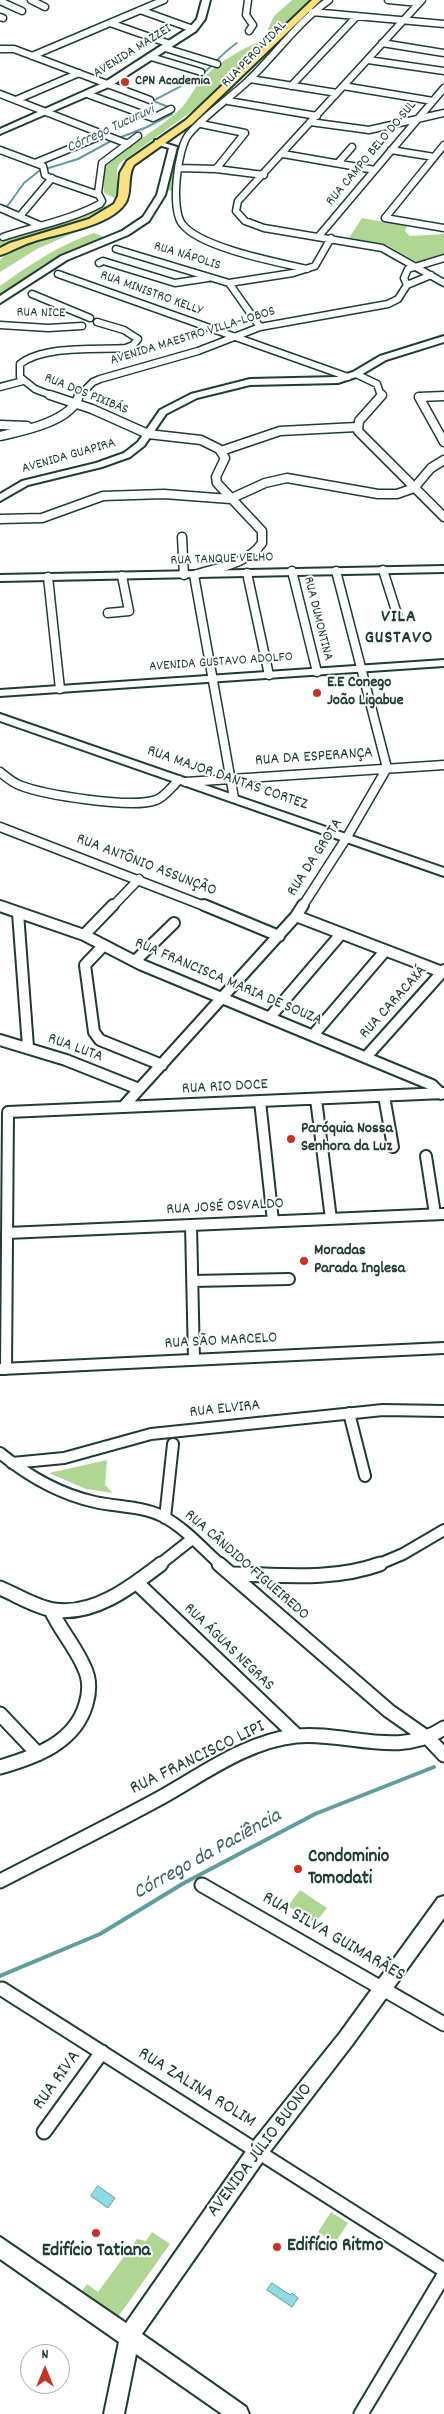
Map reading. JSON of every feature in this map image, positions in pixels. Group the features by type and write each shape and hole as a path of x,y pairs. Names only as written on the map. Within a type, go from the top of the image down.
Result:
{"main road":[{"path":"0,252 17,244 92,220 119,203 126,168 148,149 189,122 317,0"},
{"path":"172,151 189,122"},
{"path":"100,200 119,203"}],"street":[{"path":"31,0 45,7"},
{"path":"32,56 164,0"},
{"name":"AVENIDA MAZZEI","path":"0,132 108,84 194,29 201,19 206,0"},
{"path":"248,0 246,15 253,25 249,31"},
{"name":"RUA PERO VIDAL","path":"307,269 218,244 191,234 181,224 176,195 184,142 250,79 312,12 329,0"},
{"path":"388,0 420,1"},
{"path":"0,1 22,11"},
{"path":"420,1 264,175 238,201 236,211 239,216 253,225 264,228 384,248 444,283"},
{"path":"140,10 194,29"},
{"path":"312,12 444,24"},
{"path":"291,86 357,16"},
{"path":"110,23 217,64"},
{"path":"382,43 444,53"},
{"path":"0,49 10,48 150,100"},
{"path":"150,57 201,72 194,77"},
{"path":"368,60 444,71"},
{"path":"16,100 79,73"},
{"path":"250,79 337,93"},
{"path":"343,86 433,100"},
{"name":"RUA CAMPO BELO DO SUL","path":"319,236 444,88"},
{"path":"0,94 128,144"},
{"path":"87,94 153,118 171,109"},
{"path":"228,101 317,116"},
{"path":"310,122 363,130 444,113"},
{"path":"201,124 245,133 216,168"},
{"path":"34,163 103,134"},
{"path":"100,200 102,163 138,136"},
{"path":"158,142 172,151"},
{"path":"444,145 385,219 444,228"},
{"path":"338,163 352,148"},
{"path":"148,149 172,151"},
{"path":"0,150 34,163 44,170 44,175 100,200"},
{"path":"391,150 434,157"},
{"path":"0,300 63,259 125,233 142,222 153,211 160,196 172,151"},
{"path":"282,154 375,170"},
{"path":"179,168 216,168 264,175"},
{"path":"20,216 52,178"},
{"path":"160,196 176,195"},
{"path":"4,237 39,225 78,216 100,200"},
{"path":"0,208 39,225"},
{"path":"229,283 307,269 314,266 331,238"},
{"name":"RUA NÁPOLIS","path":"116,248 229,283 260,327"},
{"path":"407,285 405,273 408,269 444,258"},
{"path":"99,263 103,261 178,283 209,278"},
{"name":"RUA MINISTRO KELLY","path":"58,274 233,337 377,384 382,395 380,401 360,419 357,427"},
{"name":"AVENIDA MAESTRO VILLA-LOBOS","path":"0,436 38,427 64,413 76,403 80,394 93,382 184,355 260,327 388,304 398,299 407,285 431,276"},
{"path":"32,294 94,320"},
{"name":"RUA NICE","path":"0,325 48,328 92,326 94,320"},
{"name":"RUA DOS PIXIBÁS","path":"94,320 124,330 138,339 133,346 126,348 35,354 20,364 18,374 23,381 51,395 76,403 148,434 200,440 221,451"},
{"name":"AVENIDA GUAPIRA","path":"0,498 26,483 121,458 132,452 169,407 204,393 250,382 274,380 325,382 352,376 383,358 444,339"},
{"path":"0,387 23,381"},
{"path":"444,396 421,396 419,398 444,442"},
{"path":"0,425 38,427"},
{"path":"189,575 246,558 257,550 262,543 262,531 230,499 217,483 216,477 224,458 221,451 280,431 357,427 361,435 444,517"},
{"path":"0,519 42,518 89,499 103,496 164,494 230,499 265,483 287,478 378,494 397,494 414,488 431,468 444,460"},
{"path":"182,537 234,798"},
{"name":"RUA TANQUE VELHO","path":"0,578 444,569"},
{"path":"382,570 397,614"},
{"path":"336,571 387,768"},
{"name":"RUA DUMONTINA","path":"292,572 317,672"},
{"path":"247,573 270,675"},
{"path":"108,613 128,611 122,576"},
{"path":"48,577 60,689"},
{"name":"AVENIDA GUSTAVO ADOLFO","path":"0,693 444,663"},
{"name":"RUA MAJOR DANTAS CORTEZ","path":"0,717 444,872"},
{"name":"RUA DA ESPERANÇA","path":"182,781 444,765"},
{"name":"RUA DA GROTA","path":"123,1107 296,916 348,837 387,768"},
{"path":"0,772 20,785 82,799 154,801 182,781"},
{"name":"RUA ANTÔNIO ASSUNÇÃO","path":"0,827 140,878 279,936"},
{"path":"84,934 140,878"},
{"name":"RUA FRANCISCA MARIA DE SOUZA","path":"0,906 84,934 103,946 134,961 314,1034 432,1085 443,1093"},
{"path":"18,913 28,1047"},
{"path":"296,916 443,971"},
{"path":"134,961 174,923"},
{"path":"270,1016 341,934"},
{"path":"103,946 84,966 94,1032 100,1040 162,1065"},
{"path":"314,1034 385,950"},
{"name":"RUA CARACAXÁ","path":"366,1057 443,971"},
{"name":"RUA LUTA","path":"0,1040 28,1047 139,1089"},
{"name":"RUA RIO DOCE","path":"3,1135 8,1112 443,1093"},
{"path":"384,1096 393,1147"},
{"path":"316,1099 331,1219"},
{"path":"260,1102 273,1221"},
{"path":"3,1135 7,1233 3,1369"},
{"path":"426,1156 440,1214"},
{"name":"RUA JOSÉ OSVALDO","path":"7,1233 440,1214"},
{"path":"191,1225 194,1360"},
{"path":"193,1282 289,1278"},
{"name":"RUA SÃO MARCELO","path":"3,1369 444,1348"},
{"name":"RUA ELVIRA","path":"12,1463 64,1458 151,1434 349,1413 413,1408 444,1411"},
{"path":"349,1413 365,1476"},
{"path":"165,1518 173,1444"},
{"name":"RUA CÂNDIDO FIGUEIREDO","path":"0,1453 32,1478 58,1492 95,1502 140,1509 165,1518 233,1574 389,1711 429,1739 444,1754"},
{"path":"233,1574 342,1574 376,1566 438,1537 444,1530"},
{"path":"0,1588 51,1610 68,1611 88,1606 122,1592 137,1583 192,1539"},
{"name":"RUA ÁGUAS NEGRAS","path":"137,1583 297,1736"},
{"path":"0,1767 38,1754 69,1735 86,1713 89,1696 88,1676 58,1626 51,1610"},
{"path":"0,1714 38,1754"},
{"path":"429,1739 444,1728"},
{"name":"RUA FRANCISCO LIPI","path":"0,1881 239,1756 274,1741 297,1736 384,1742 429,1739"},
{"name":"RUA SILVA GUIMARÃES","path":"202,1885 444,2024"},
{"name":"AVENIDA JÚLIO BUONO","path":"114,2414 129,2339 137,2322 258,2151 383,1988 444,1904"},
{"name":"RUA ZALINA ROLIM","path":"2,1989 444,2270"},
{"name":"RUA RIVA","path":"44,2132 102,2052"},
{"path":"0,2247 129,2339 239,2414"},
{"path":"362,2414 444,2275"}],"green space":[{"path":"292,0 310,0 258,53 195,109 120,163 117,169 117,199 104,193 103,176 106,166 180,110 200,82 213,69 237,52 263,40 274,16"},
{"path":"308,15 278,47 230,92"},
{"path":"230,92 186,135 178,147 173,191 167,190 172,158 183,136"},
{"path":"104,206 110,207 102,212 0,246 0,237 61,223"},
{"path":"362,218 407,226 405,231 410,236 444,234 444,256 417,262 387,245 349,238"},
{"path":"83,225 87,227 37,249 0,272 0,260 8,252"},
{"path":"94,233 104,237 45,264 0,295 0,286 22,271 45,256"},
{"path":"107,1460 105,1485 113,1493 86,1489 49,1473"},
{"path":"300,1890 327,1908 315,1923 288,1906"},
{"path":"331,2212 348,2223 335,2243 318,2232"},
{"path":"152,2232 170,2244 118,2317 82,2291 87,2284 98,2292 137,2239 146,2241"}],"water":[{"path":"98,2186 115,2198 108,2208 91,2196"},
{"path":"272,2283 298,2298 292,2307 267,2290"}],"waterway":[{"name":"Córrego Tucuruvi","path":"6,208 24,183 39,171 78,159 111,141 147,127 172,114 174,109 153,101 202,74 237,43"},
{"name":"Córrego da Paciência","path":"0,1976 100,1934 184,1883 315,1814 434,1767"}],"place":[{"name":"CPN Academia","path":"125,82"},
{"name":"E.E Conego João Ligabue","path":"317,693"},
{"name":"Paróquia Nossa Senhora da Luz","path":"291,1139"},
{"name":"Moradas Parada Inglesa","path":"304,1261"},
{"name":"Condominio Tomodati","path":"298,1869"},
{"name":"Edifício Tatiana","path":"96,2233"},
{"name":"Edifício Ritmo","path":"277,2247"}],"district":[{"name":"VILA GUSTAVO","path":"399,629"}]}
